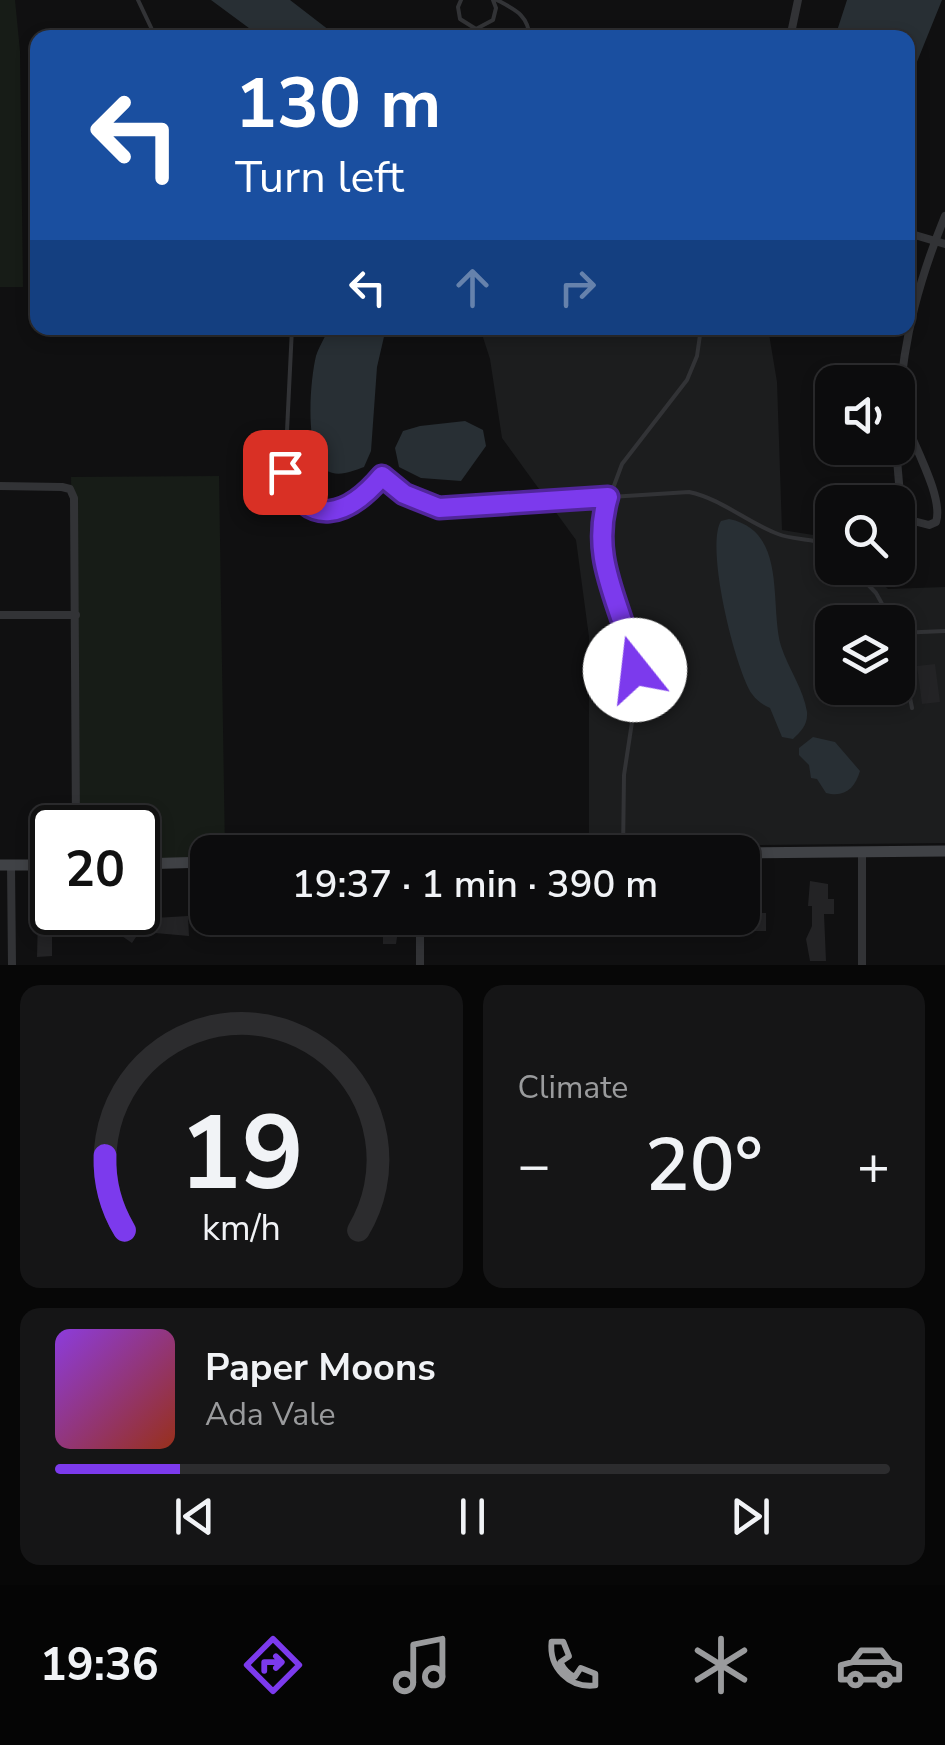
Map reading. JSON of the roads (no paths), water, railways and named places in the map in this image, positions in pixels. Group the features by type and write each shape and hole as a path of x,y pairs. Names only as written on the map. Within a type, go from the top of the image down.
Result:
{"street":[{"path":"791,30 795,0"},
{"path":"915,300 945,216"},
{"path":"915,235 945,244"},
{"path":"902,365 907,335"},
{"path":"897,465 902,518 936,522 939,505 915,449"},
{"path":"0,486 70,489 74,498 76,805"},
{"path":"0,615 76,614"},
{"path":"862,851 862,965"},
{"path":"760,853 945,851"},
{"path":"160,863 190,863"},
{"path":"6,865 12,965"},
{"path":"420,935 420,965"}],"lane":[{"path":"138,0 152,30"},
{"path":"461,0 460,20 476,29 493,20 495,0"},
{"path":"495,0 518,11 528,20 529,30"},
{"path":"292,335 285,472 290,487 315,509 328,511 354,505 382,476 404,494 439,508 689,492 706,496 781,536 815,540"},
{"path":"623,835 624,775 637,689 632,653 601,552 602,518 622,464 687,380 700,335"},
{"path":"915,634 945,631"}]}
